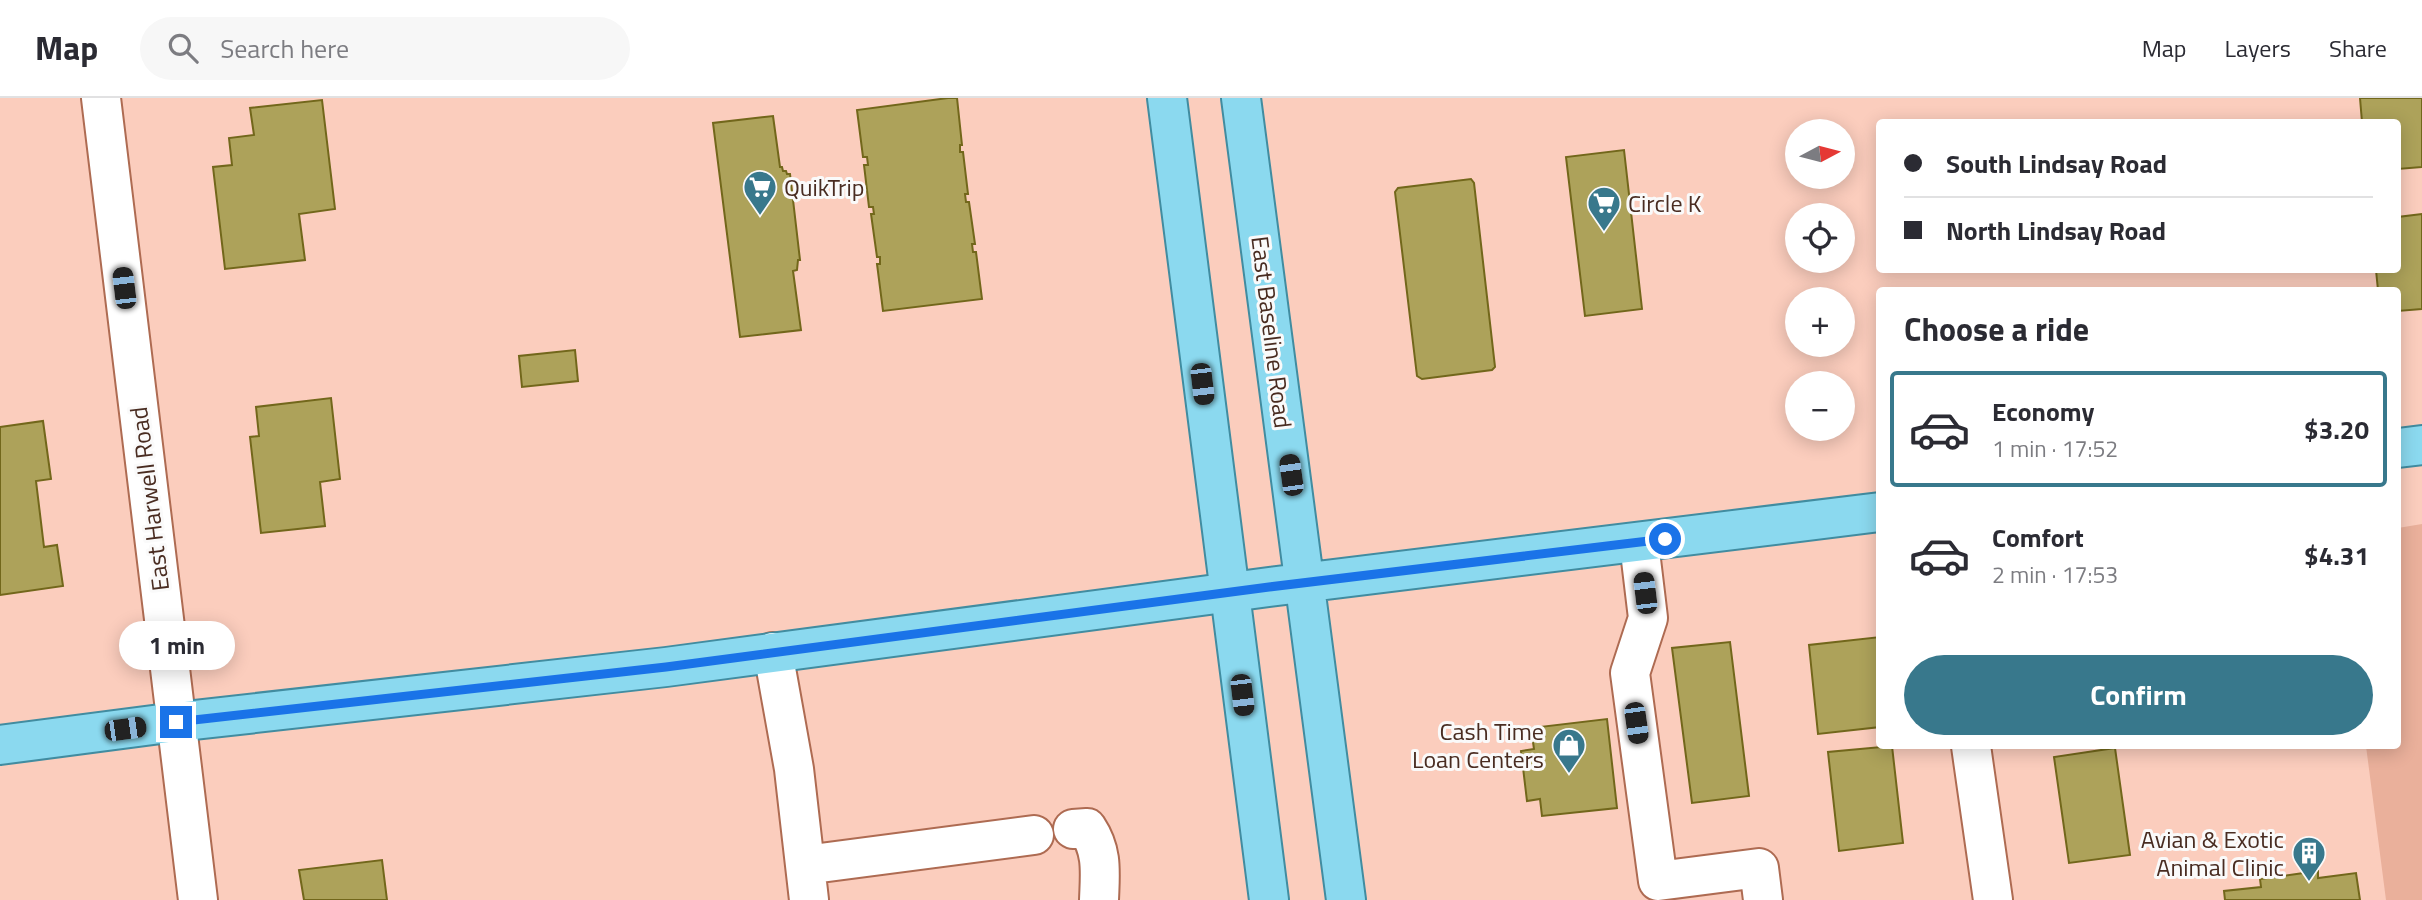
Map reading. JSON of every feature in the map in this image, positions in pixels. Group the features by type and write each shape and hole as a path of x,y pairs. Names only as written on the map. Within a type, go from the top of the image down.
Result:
{"main road":[{"path":"1167,98 1269,900"},
{"name":"East Baseline Road","path":"1241,98 1287,585 1346,900"},
{"path":"2401,448 2422,445"},
{"path":"0,745 773,652 1876,513"}],"street":[{"name":"East Harwell Road","path":"101,98 198,900"},
{"path":"1639,543 1648,618 1629,673 1658,881 1759,868 1763,900"},
{"path":"773,652 794,769 807,883 1034,835"},
{"path":"1971,749 1993,900"},
{"path":"1073,830 1087,828 1097,843 1099,900"}],"shaded area":[{"path":"2422,524 2422,900 2386,900 2366,749 2401,749 2401,528"}],"building":[{"name":"QuikTrip","path":"957,98 962,145 960,152 963,152 968,194 965,194 966,202 969,202 975,244 972,244 973,252 976,252 982,299 883,311 877,264 880,264 880,257 877,257 871,214 874,214 873,207 869,207 864,165 868,165 867,157 863,157 857,110"},
{"path":"2360,98 2422,98 2422,167 2401,169 2401,119 2362,119"},
{"path":"322,100 335,209 299,214 305,260 225,269 213,167 232,165 229,138 254,135 250,108"},
{"name":"QuikTrip","path":"773,116 780,167 790,174 800,260 797,270 793,271 801,330 740,337 713,123"},
{"name":"Circle K","path":"1624,150 1642,309 1585,316 1566,157"},
{"path":"1471,179 1474,183 1495,367 1492,370 1422,379 1417,376 1395,192 1398,188"},
{"path":"2422,214 2422,309 2401,311 2401,287 2378,287 2376,273 2401,273 2401,217"},
{"path":"575,350 578,381 522,387 519,356"},
{"path":"331,398 340,479 320,482 325,526 261,533 250,437 259,436 256,407"},
{"path":"43,421 51,479 36,481 44,547 57,545 63,586 0,595 0,427"},
{"path":"1876,637 1876,727 1818,734 1809,645"},
{"path":"1730,642 1749,796 1692,803 1672,648"},
{"name":"Cash Time Loan Centers","path":"1607,719 1617,808 1542,816 1540,799 1527,801 1521,751 1534,749 1531,728"},
{"path":"1876,748 1892,749 1903,843 1839,851 1828,752"},
{"path":"2115,749 2130,855 2069,863 2054,757"},
{"path":"382,860 387,900 304,900 299,870"},
{"name":"Avian & Exotic Animal Clinic","path":"2318,871 2318,878 2356,873 2360,900 2225,900 2224,891 2261,887 2260,879"}],"place":[{"name":"QuikTrip","path":"760,217"},
{"name":"Circle K","path":"1604,233"},
{"name":"Cash Time Loan Centers","path":"1569,775"},
{"name":"Avian & Exotic Animal Clinic","path":"2309,883"}],"route":[{"path":"176,722 666,667 1269,587 1665,539"}]}
